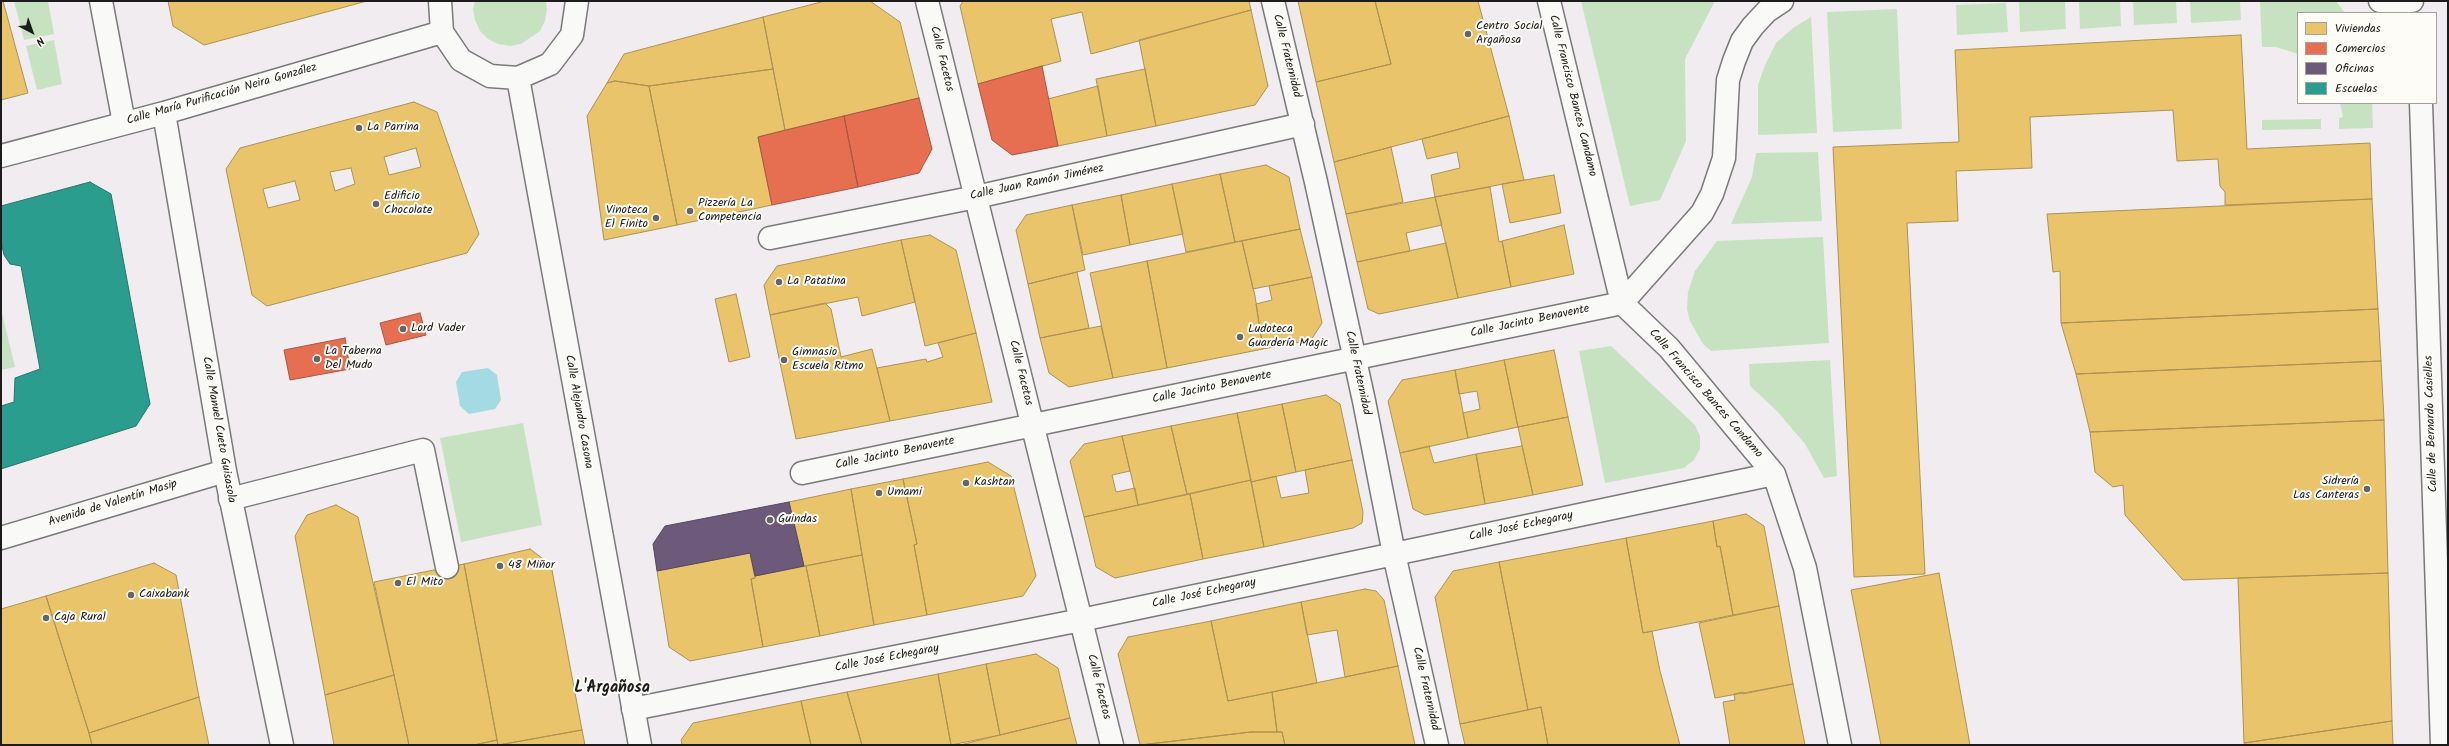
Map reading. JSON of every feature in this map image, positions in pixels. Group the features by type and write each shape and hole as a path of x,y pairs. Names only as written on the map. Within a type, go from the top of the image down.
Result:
{"street":[{"path":"101,1 124,123"},
{"path":"440,1 442,32 461,60 490,76 518,78 550,64 568,41 572,35 577,1"},
{"name":"Calle Facetos","path":"927,1 1112,745"},
{"name":"Calle Fraternidad","path":"1273,1 1303,124 1354,359 1394,554 1437,745"},
{"name":"Calle Francisco Bances Candamo","path":"1549,1 1622,303 1669,348 1774,474 1805,568 1840,745"},
{"path":"1622,303 1702,213 1712,194 1724,158 1728,80 1734,61 1742,41 1753,26 1767,11 1782,1"},
{"path":"2380,1 2410,6"},
{"name":"Calle María Purificación Neira González","path":"1,156 164,113 442,32"},
{"name":"Calle Alejandro Casona","path":"518,78 640,745"},
{"name":"Calle de Bernardo Casielles","path":"2421,104 2442,745"},
{"name":"Calle Manuel Cueto Guisasola","path":"164,113 230,499 282,745"},
{"name":"Calle Juan Ramón Jiménez","path":"770,238 976,197 1303,124"},
{"name":"Calle Jacinto Benavente","path":"802,473 1622,303"},
{"path":"230,499 423,450 447,567"},
{"name":"Avenida de Valentín Masip","path":"1,538 225,471"},
{"name":"Calle José Echegaray","path":"633,709 1081,620 1774,474"}],"green space":[{"path":"14,1 48,1 54,34 24,40"},
{"path":"475,1 546,1 547,9 545,21 540,31 521,44 510,46 498,44 488,39 480,31 475,20 473,9"},
{"path":"1581,1 1715,1 1685,59 1686,141 1660,200 1630,206"},
{"path":"2065,1 2066,29 2020,32 2019,2"},
{"path":"2079,1 2120,1 2121,26 2080,29"},
{"path":"2133,1 2176,1 2177,23 2134,25"},
{"path":"2190,1 2240,1 2241,20 2191,23"},
{"path":"2260,1 2336,1 2344,12 2297,12 2297,54 2276,47 2262,47"},
{"path":"2006,3 2008,32 1957,35 1956,5"},
{"path":"1897,9 1902,129 1833,132 1827,12"},
{"path":"1811,17 1817,133 1758,135 1758,85 1765,65 1776,43 1793,28"},
{"path":"54,40 62,84 37,90 26,46"},
{"path":"2340,104 2372,104 2373,128 2339,129 2339,118 2343,117"},
{"path":"2321,119 2321,129 2262,130 2262,120"},
{"path":"1818,152 1822,221 1731,224 1752,177 1756,153"},
{"path":"1823,237 1829,343 1711,351 1703,344 1690,321 1687,309 1688,292 1695,271 1717,241"},
{"path":"1,309 15,367 1,370"},
{"path":"1611,346 1695,425 1700,436 1700,449 1694,460 1684,468 1605,483 1579,351"},
{"path":"1830,360 1837,476 1824,478 1805,444 1777,411 1750,386 1749,364"},
{"path":"523,423 542,525 461,542 440,438"}],"water":[{"path":"488,368 497,375 501,400 495,409 469,414 460,406 456,382 462,372"}],"building: Viviendas":[{"path":"1,1 3,1 28,93 1,100"},
{"path":"168,1 367,1 204,45 173,26"},
{"path":"825,1 870,1 900,22 919,98 785,130 763,17"},
{"path":"963,1 1249,1 1251,10 1091,54 1082,12 1051,19 1061,61 978,84 960,6"},
{"path":"1298,1 1375,1 1391,64 1316,82"},
{"path":"1375,1 1478,1 1509,116 1334,162 1316,82 1391,64"},
{"path":"1251,10 1268,86 1255,105 1156,126 1139,40"},
{"path":"763,17 773,69 649,86 615,81 607,83 624,54"},
{"path":"2241,35 2247,149 2370,143 2372,199 2225,205 2225,192 2220,186 2218,159 2177,161 2173,110 2030,117 2032,168 1956,171 1958,221 1907,223 1925,574 1854,577 1833,147 1959,142 1955,50"},
{"path":"773,69 785,130 758,137 772,205 677,225 649,86"},
{"path":"1145,69 1156,126 1107,136 1096,79"},
{"path":"615,81 649,86 677,225 604,240 587,116 607,83"},
{"path":"1098,86 1107,136 1058,146 1048,99"},
{"name":"Edificio Chocolate","path":"414,102 437,112 479,234 467,253 267,306 252,295 226,169 240,148","holes":["416,148 421,167 389,175 384,157","351,168 355,184 335,191 330,172","295,181 300,200 268,208 263,189"]},
{"path":"1509,116 1524,180 1435,197 1431,175 1460,168 1457,152 1427,159 1422,139"},
{"path":"1391,147 1403,202 1346,214 1334,162"},
{"path":"1266,165 1289,177 1300,229 1235,242 1220,174"},
{"path":"1220,174 1235,242 1186,252 1172,184"},
{"path":"1554,175 1561,213 1510,223 1502,184"},
{"path":"1172,184 1183,234 1130,245 1121,195"},
{"path":"1490,187 1499,242 1502,241 1511,287 1458,298 1435,197"},
{"path":"1121,195 1130,245 1083,255 1072,205"},
{"path":"1435,197 1442,225 1406,233 1410,251 1357,262 1346,214"},
{"path":"2372,199 2378,309 2061,323 2060,271 2053,272 2047,214"},
{"path":"1072,205 1085,270 1028,284 1016,230 1026,215"},
{"path":"1564,225 1574,274 1511,287 1502,241"},
{"path":"1300,229 1312,277 1253,289 1242,241"},
{"path":"930,235 956,250 976,333 925,346 901,240"},
{"path":"901,240 915,302 862,316 858,297 770,315 764,285 777,266"},
{"path":"1242,241 1255,296 1263,349 1167,368 1147,261"},
{"path":"1446,243 1458,298 1379,314 1368,309 1357,262"},
{"path":"1147,261 1167,368 1113,378 1090,273"},
{"path":"1077,272 1089,328 1040,338 1028,284"},
{"path":"1312,277 1322,323 1311,340 1263,349 1256,304 1272,300 1269,286"},
{"path":"736,294 750,357 729,362 715,299"},
{"path":"825,303 831,309 841,357 872,349 890,421 796,439 770,315"},
{"path":"2378,309 2381,361 2076,374 2061,323"},
{"path":"1101,326 1113,378 1069,387 1049,373 1040,338"},
{"path":"976,333 992,402 890,421 877,368 926,359 927,362 943,357 938,343"},
{"path":"1554,350 1568,417 1518,427 1504,360"},
{"path":"1504,360 1518,427 1468,438 1463,413 1480,409 1477,391 1459,394 1455,370"},
{"path":"2381,361 2384,420 2090,432 2076,374"},
{"path":"1455,370 1468,438 1400,453 1388,401 1402,380"},
{"path":"1326,395 1340,404 1352,460 1296,472 1282,404"},
{"path":"1282,404 1296,472 1251,482 1237,413"},
{"path":"1237,413 1251,480 1187,494 1171,426"},
{"path":"1568,417 1583,485 1533,495 1518,427"},
{"path":"2384,420 2388,573 2183,580 2125,515 2123,485 2113,487 2095,472 2090,432"},
{"path":"1171,426 1187,494 1138,505 1122,436"},
{"path":"1122,436 1130,471 1112,475 1116,492 1135,488 1138,505 1084,517 1070,461 1084,444"},
{"path":"1429,446 1434,463 1476,454 1485,504 1425,515 1413,509 1400,453"},
{"path":"1522,446 1533,495 1485,504 1476,454"},
{"path":"1352,460 1363,512 1362,523 1353,528 1264,547 1251,482 1276,476 1281,498 1309,493 1305,470"},
{"path":"988,462 1011,476 1036,576 1023,596 927,615 914,545 917,544 903,479"},
{"path":"903,479 917,544 914,545 927,615 874,625 851,489"},
{"path":"1251,480 1264,547 1203,559 1190,494"},
{"path":"851,489 862,555 804,566 789,502"},
{"path":"1190,494 1203,559 1115,578 1096,567 1084,517"},
{"path":"336,505 358,517 394,675 325,695 295,536 307,515"},
{"path":"1746,514 1764,526 1779,606 1733,615 1720,546 1717,547 1713,521"},
{"path":"1713,521 1717,547 1720,546 1733,615 1643,633 1626,538"},
{"path":"1626,538 1643,633 1652,631 1660,671 1680,745 1548,745 1541,707 1528,710 1499,562"},
{"path":"530,549 551,565 582,730 498,745 464,564"},
{"path":"750,553 755,578 751,579 763,647 690,661 669,647 657,571"},
{"path":"862,555 874,625 820,636 806,566"},
{"path":"1499,562 1528,710 1460,724 1435,597 1453,571"},
{"path":"154,563 176,575 199,697 89,733 46,596"},
{"path":"464,564 497,740 474,745 409,745 374,582"},
{"path":"806,566 820,636 763,647 751,579 755,578 755,576"},
{"path":"1939,573 1970,745 1881,745 1851,590"},
{"path":"2388,573 2392,721 2244,743 2238,578"},
{"path":"1365,589 1376,591 1384,600 1398,666 1345,677 1337,630 1307,635 1301,602"},
{"path":"46,596 92,745 1,745 1,609"},
{"path":"1301,602 1317,683 1228,701 1211,621"},
{"path":"1779,606 1793,684 1715,698 1699,623"},
{"path":"1211,621 1228,701 1272,692 1277,732 1251,732 1140,745 1118,654 1128,637"},
{"path":"1036,654 1058,668 1070,718 1000,735 986,664"},
{"path":"986,664 1000,735 951,745 938,674"},
{"path":"1398,666 1415,745 1285,745 1282,732 1277,732 1272,692"},
{"path":"938,674 951,745 862,745 847,692"},
{"path":"394,675 409,745 334,745 325,695"},
{"path":"1793,684 1805,745 1730,745 1723,702 1735,700 1734,694 1743,692 1743,694"},
{"path":"847,692 862,745 811,745 801,701"},
{"path":"199,697 209,745 92,745 89,733"},
{"path":"801,701 811,745 682,745 681,740 693,723"},
{"path":"1541,707 1548,745 1465,745 1460,724"},
{"path":"1070,718 1077,745 960,745 1000,735"},
{"path":"2392,721 2393,745 2245,745 2244,743"},
{"path":"582,730 585,745 499,745"},
{"path":"1251,732 1282,732 1285,745 1140,745"},
{"path":"497,740 498,745 474,745"}],"building: Comercios":[{"path":"1042,66 1058,146 1012,155 992,140 978,84"},
{"path":"919,98 932,149 919,173 858,187 844,116"},
{"path":"844,116 858,187 772,205 758,137"},
{"name":"Lord Vader","path":"420,313 426,335 386,345 380,323"},
{"name":"La Taberna Del Mudo","path":"345,338 350,369 290,380 284,350"}],"building: Oficinas":[{"path":"789,502 804,566 755,576 750,553 657,571 653,544 665,526"}],"building: Escuelas":[{"path":"90,182 111,194 150,404 136,426 1,469 1,406 14,402 15,378 40,369 21,266 10,264 4,255 1,241 1,206"}],"place":[{"name":"Centro Social Argañosa","path":"1468,34"},
{"name":"La Parrina","path":"359,128"},
{"name":"Edificio Chocolate","path":"376,204"},
{"name":"Pizzería La Competencia","path":"690,211"},
{"name":"Vinoteca El Finito","path":"656,218"},
{"name":"La Patatina","path":"779,282"},
{"name":"Lord Vader","path":"403,329"},
{"name":"Ludoteca Guardería Magic","path":"1240,337"},
{"name":"La Taberna Del Mudo","path":"317,359"},
{"name":"Gimnasio Escuela Ritmo","path":"784,360"},
{"name":"Kashtan","path":"966,483"},
{"name":"Sidrería Las Canteras","path":"2367,489"},
{"name":"Umami","path":"879,493"},
{"name":"Guindas","path":"770,520"},
{"name":"48 Miñor","path":"500,566"},
{"name":"El Mito","path":"398,583"},
{"name":"Caixabank","path":"131,595"},
{"name":"Caja Rural","path":"46,618"}],"district":[{"name":"L'Argañosa","path":"612,689"}]}
